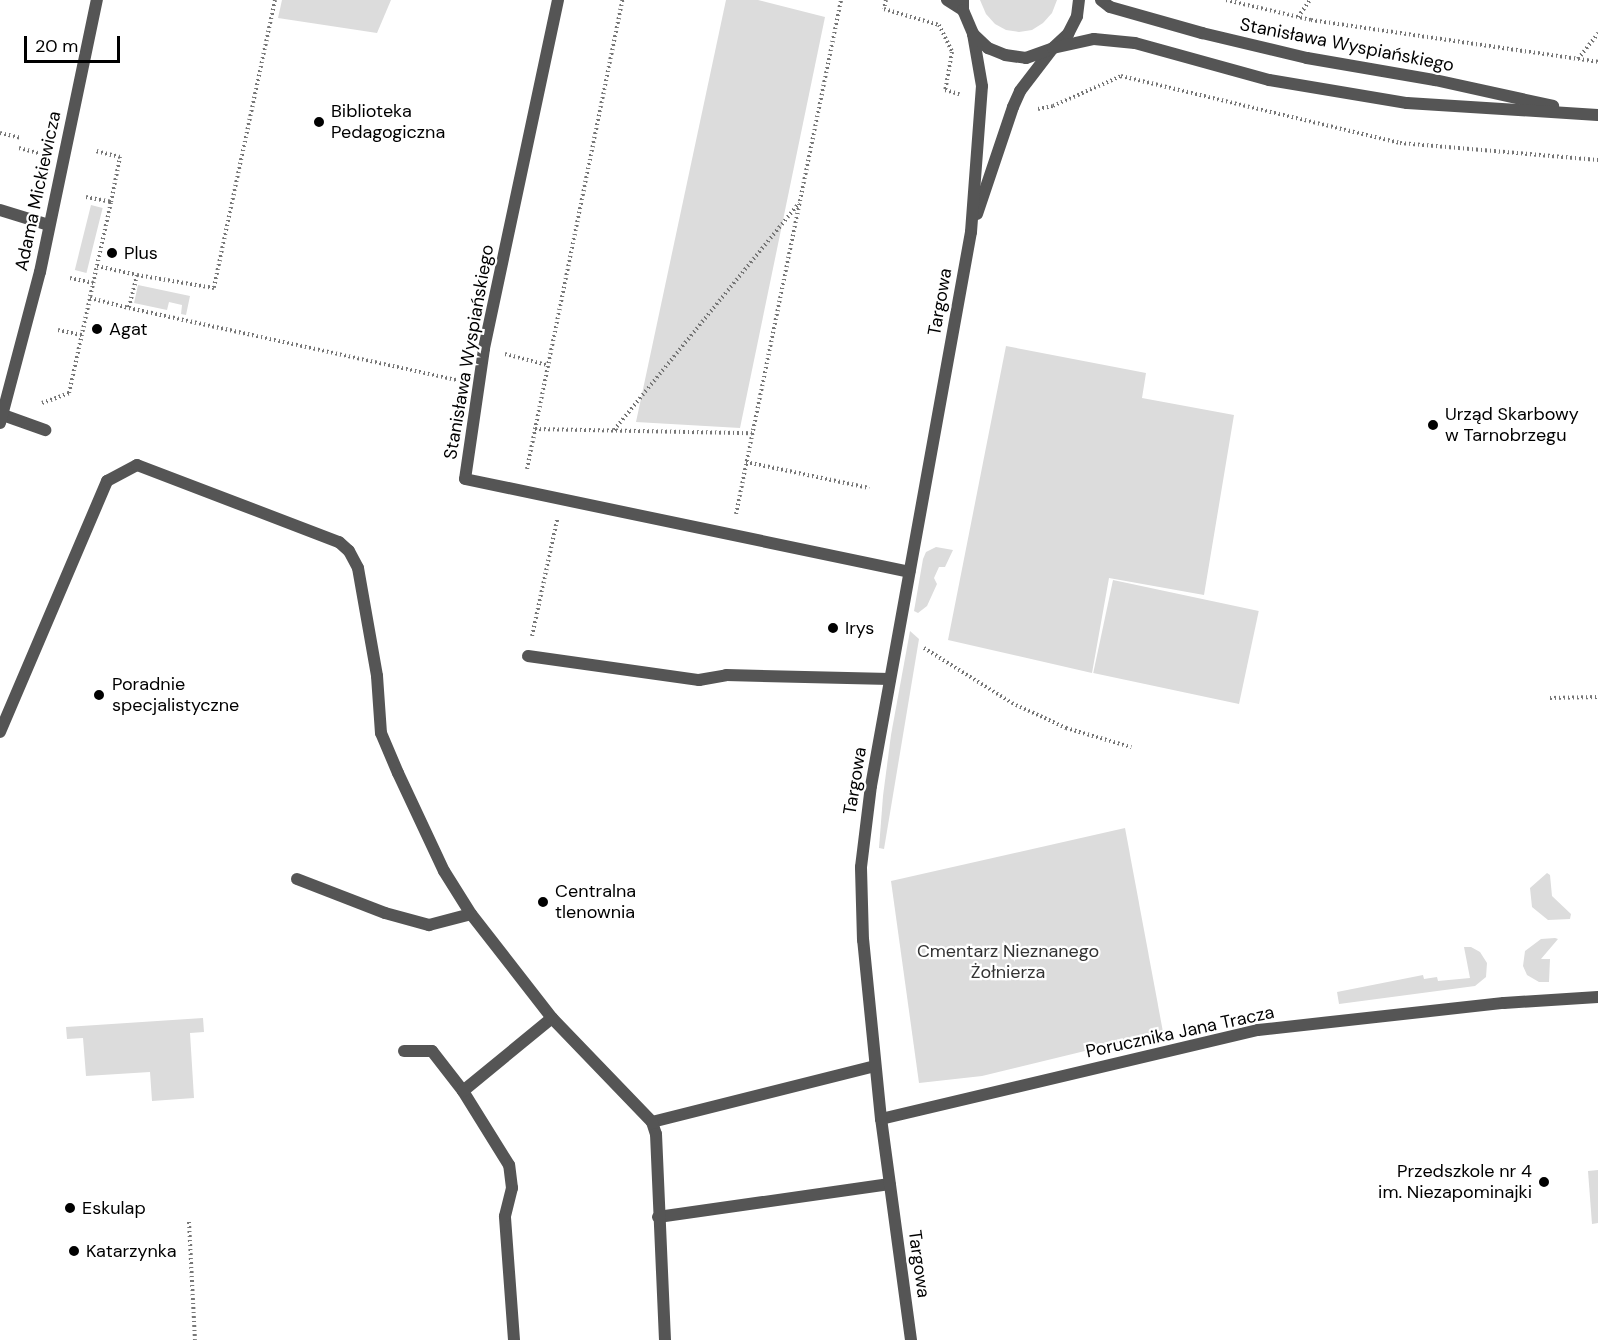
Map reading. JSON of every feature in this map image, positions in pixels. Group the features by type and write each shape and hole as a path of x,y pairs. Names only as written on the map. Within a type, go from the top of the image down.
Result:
{"street":[{"name":"Adama Mickiewicza","path":"2,419 40,272 97,0"},
{"name":"Stanisława Wyspiańskiego","path":"558,0 484,349 465,479 909,572"},
{"path":"947,0 963,5"},
{"name":"Targowa","path":"971,232 1013,107 1020,92 1053,48 1068,34 1077,16 1079,0"},
{"name":"Stanisława Wyspiańskiego","path":"1101,0 1110,7 1202,33 1297,56 1435,80 1594,115"},
{"name":"Targowa","path":"911,1340 875,1066 863,940 861,867 871,786 971,232 982,86 973,34 963,5"},
{"name":"Stanisława Wyspiańskiego","path":"973,34 988,48 1005,55 1026,58 1053,48 1094,39 1135,43 1269,80 1407,103 1594,115"},
{"path":"0,210 49,225"},
{"path":"2,419 45,430"},
{"path":"0,732 107,482 137,465 339,542 349,551 358,568 377,676 381,733 444,871 471,914 552,1018 652,1122 656,1134 665,1340"},
{"path":"528,656 699,680 726,675 890,679"},
{"path":"297,879 386,913 429,925 471,914"},
{"name":"Porucznika Jana Tracza","path":"881,1119 1258,1030 1504,1003 1598,997"},
{"path":"463,1091 552,1018"},
{"path":"404,1051 432,1051 463,1091 509,1165 512,1188 505,1216 514,1340"},
{"path":"652,1122 875,1066"},
{"path":"658,1217 890,1184"}],"path":[{"path":"97,266 214,288 275,0"},
{"path":"522,491 622,0"},
{"path":"731,535 841,0"},
{"path":"886,0 884,9 939,25 952,52 945,90 963,95"},
{"path":"1226,0 1298,17 1598,62"},
{"path":"1298,17 1310,0"},
{"path":"1577,59 1598,33"},
{"path":"1029,110 1053,106 1121,76 1400,142 1598,160"},
{"path":"0,133 21,138"},
{"path":"19,148 38,153"},
{"path":"42,403 69,393 111,202 120,157 96,151"},
{"path":"86,197 111,202"},
{"path":"614,430 799,202"},
{"path":"129,308 137,275"},
{"path":"70,278 93,284"},
{"path":"90,298 451,378 477,388"},
{"path":"58,330 82,335"},
{"path":"484,349 548,365"},
{"path":"535,429 752,433"},
{"path":"746,462 869,488"},
{"path":"528,656 558,513"},
{"path":"924,648 1012,703 1066,728 1131,747"},
{"path":"1550,698 1598,697"},
{"path":"189,1222 195,1340"}],"green space":[{"path":"282,0 391,0 377,33 278,18"},
{"path":"726,0 758,0 825,17 740,428 636,422"},
{"path":"980,0 1057,0 1052,13 1043,23 1032,30 1019,32 1006,30 995,24 986,14"},
{"path":"91,205 103,208 86,273 75,270"},
{"path":"138,285 190,296 186,315 181,314 182,305 169,302 167,310 134,303"},
{"path":"1006,346 1146,373 1142,398 1234,415 1204,595 1109,578 1092,673 948,640"},
{"path":"936,547 953,550 945,567 939,567 934,578 937,584 927,606 918,613 914,611 923,559 926,552"},
{"path":"1113,580 1259,611 1239,704 1093,673"},
{"path":"910,631 919,639 884,849 879,848 883,796 891,735"},
{"name":"Cmentarz Nieznanego Żołnierza","path":"1125,828 1163,1032 982,1076 919,1083 891,881"},
{"path":"1547,873 1550,875 1552,896 1571,914 1570,919 1548,920 1532,907 1530,888"},
{"path":"1541,939 1558,939 1541,959 1550,959 1549,982 1539,982 1527,975 1523,966 1525,951"},
{"path":"1464,947 1471,947 1480,952 1487,963 1486,977 1475,986 1339,1004 1337,992 1423,975 1424,979 1437,977 1438,981 1470,978"},
{"path":"203,1018 204,1032 190,1033 194,1098 152,1101 150,1072 86,1076 83,1038 67,1039 66,1027"},
{"path":"1598,1170 1598,1223 1592,1224 1588,1171"}],"place":[{"name":"Biblioteka Pedagogiczna","path":"319,122"},
{"name":"Plus","path":"112,253"},
{"name":"Agat","path":"97,329"},
{"name":"Urząd Skarbowy w Tarnobrzegu","path":"1433,425"},
{"name":"Irys","path":"833,628"},
{"name":"Poradnie specjalistyczne","path":"99,695"},
{"name":"Centralna tlenownia","path":"543,902"},
{"name":"Przedszkole nr 4 im. Niezapominajki","path":"1544,1182"},
{"name":"Eskulap","path":"70,1208"},
{"name":"Katarzynka","path":"74,1251"}]}
